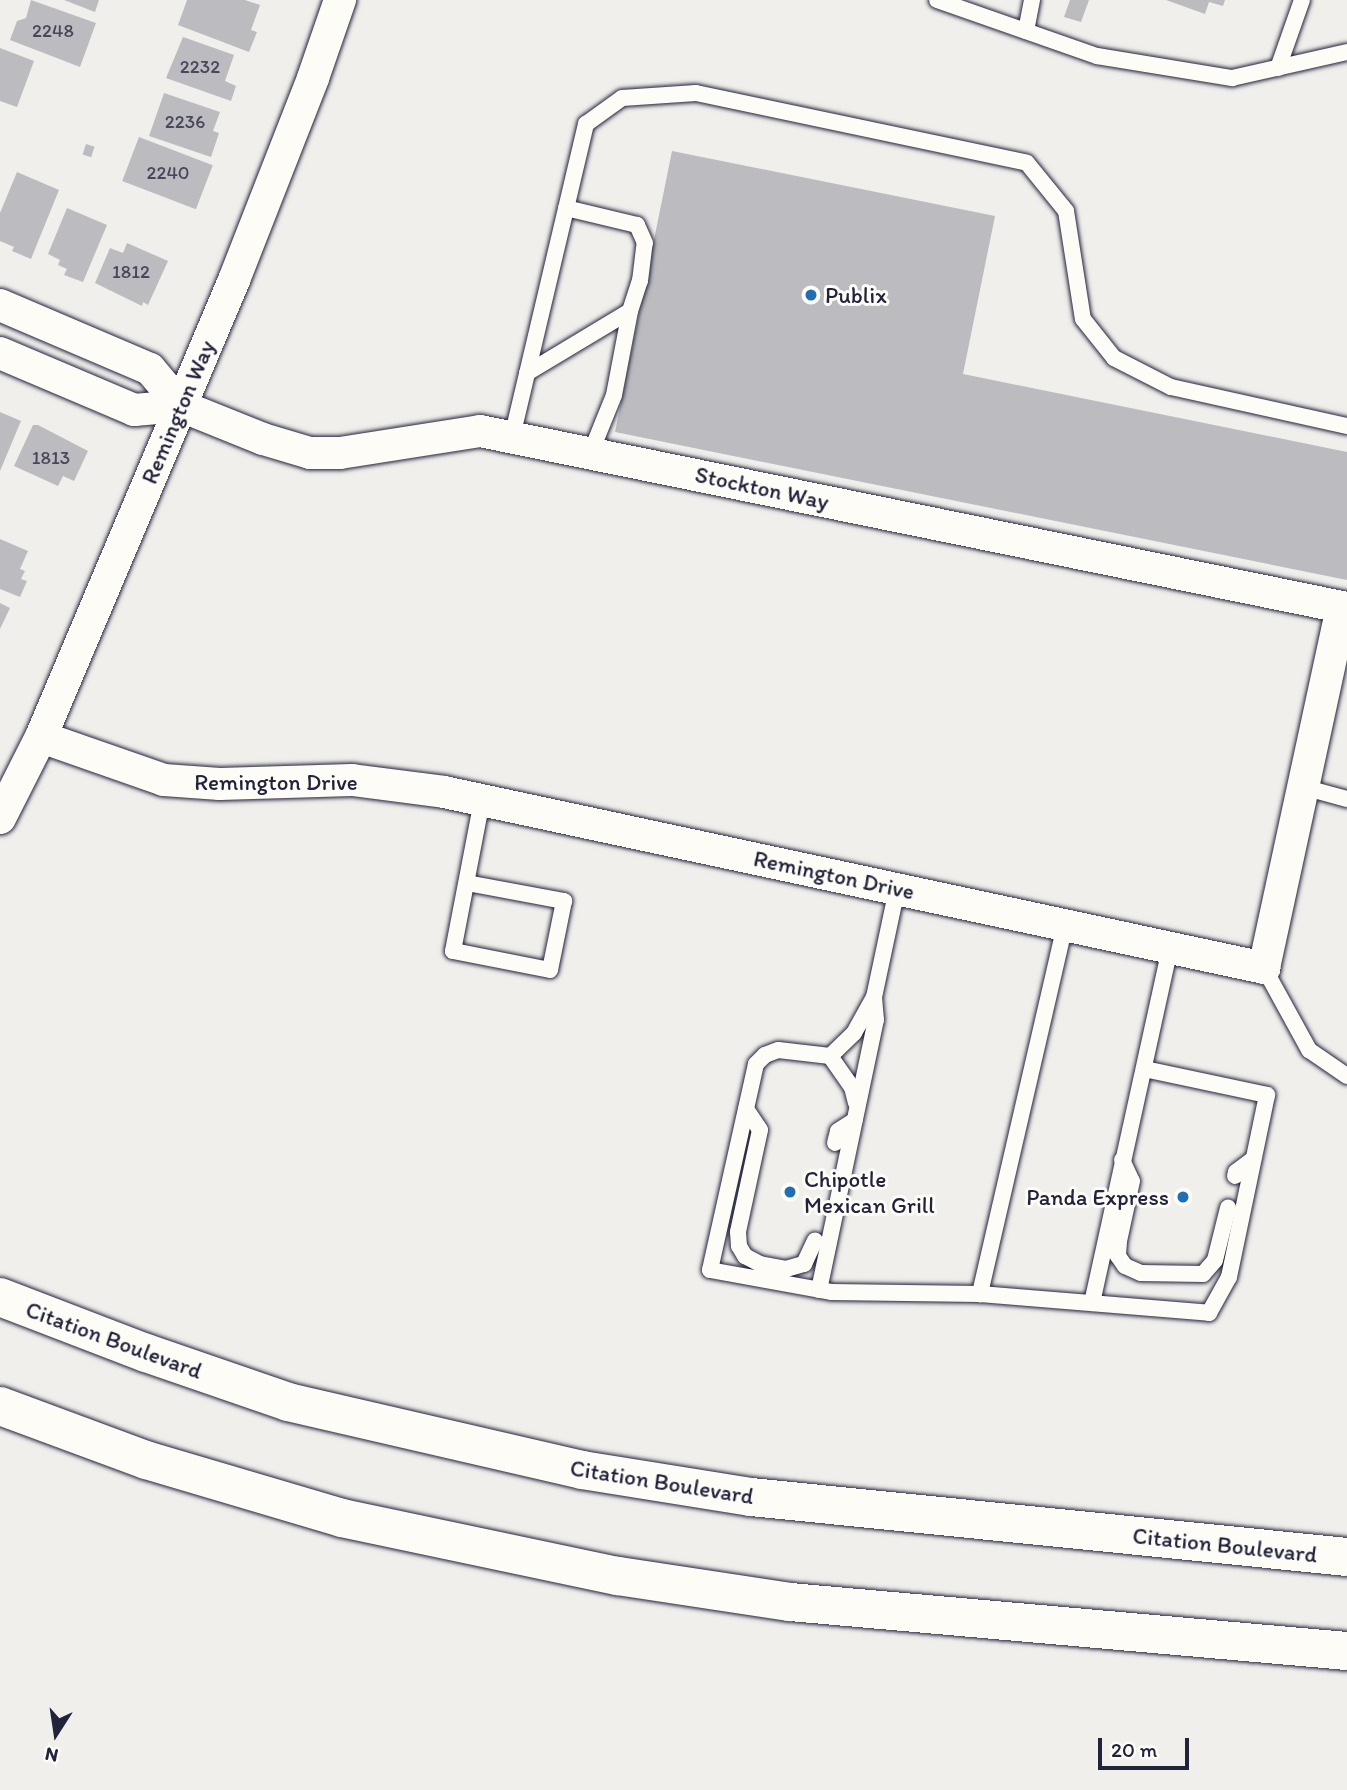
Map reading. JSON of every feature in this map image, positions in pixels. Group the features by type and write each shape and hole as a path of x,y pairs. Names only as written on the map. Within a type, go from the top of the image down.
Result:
{"main road":[{"name":"Citation Boulevard","path":"0,1297 146,1353 288,1402 582,1469 751,1497 1347,1557"},
{"path":"0,1406 171,1468 342,1518 618,1576 790,1602 1347,1651"}],"street":[{"name":"Remington Way","path":"0,818 41,737 181,406 294,129 340,0"},
{"name":"Stockton Way","path":"0,305 149,369 181,406 262,439 310,453 340,453 480,431 1345,607"},
{"name":"Stockton Way","path":"0,353 134,410 181,406"},
{"path":"1264,968 1345,607"},
{"name":"Remington Drive","path":"41,737 164,780 220,785 352,780 444,792 1264,968"}],"lane":[{"path":"937,0 1097,56 1232,78 1347,52"},
{"path":"1026,31 1032,0"},
{"path":"1278,68 1302,0"},
{"path":"512,437 586,124 622,98 696,93 1027,163 1066,211 1083,319 1114,358 1171,387 1347,426"},
{"path":"566,208 637,225 645,243 640,281 631,311 614,395 591,452"},
{"path":"527,373 631,311"},
{"path":"1303,787 1347,799"},
{"path":"467,883 564,901 550,970 453,951 482,801"},
{"path":"830,1056 854,1033 874,997 898,889"},
{"path":"980,1294 1065,925"},
{"path":"1092,1303 1170,948"},
{"path":"1264,968 1308,1050 1347,1076"},
{"path":"819,1290 876,1020 874,997"},
{"path":"856,1115 852,1087 830,1056 778,1050 765,1055 756,1064 710,1270 819,1290 880,1295 980,1294 1209,1313 1229,1277 1266,1095 1145,1069"},
{"path":"746,1110 760,1130 738,1232 739,1246 745,1256 761,1264 786,1269 804,1265 815,1240"},
{"path":"835,1143 838,1131 856,1115"},
{"path":"1235,1176 1236,1172 1253,1159"},
{"path":"1122,1160 1132,1181 1119,1241 1118,1256 1125,1266 1141,1273 1203,1274 1216,1260 1228,1208"}],"building":[{"path":"31,0 96,23 80,67 10,40 17,21 26,18"},
{"path":"64,0 99,0 95,12"},
{"path":"187,0 245,0 260,5 251,30 257,32 249,52 178,25"},
{"path":"1070,0 1089,0 1081,22 1064,17"},
{"path":"1166,0 1225,0 1223,6 1209,2 1205,14"},
{"path":"183,37 234,55 225,81 236,86 231,101 166,78"},
{"path":"0,48 34,61 17,107 0,101"},
{"path":"164,93 220,112 213,131 219,133 211,157 149,136"},
{"path":"139,137 213,165 196,209 122,181"},
{"path":"86,144 95,147 91,157 83,154"},
{"name":"Publix","path":"672,151 995,216 963,374 1347,452 1347,580 615,432"},
{"path":"17,172 59,190 31,259 12,251 14,247 0,241 0,213"},
{"path":"67,208 107,225 83,282 64,275 67,269 58,265 60,260 48,254"},
{"path":"127,243 168,261 148,305 143,302 142,306 95,283 110,248 123,253"},
{"path":"0,412 21,421 0,471"},
{"path":"33,425 38,425 88,451 74,481 63,476 58,486 14,466"},
{"path":"0,539 28,551 20,569 25,571 21,579 27,581 20,597 0,589"},
{"path":"0,603 10,608 0,629"}],"place":[{"name":"Publix","path":"811,295"},
{"name":"Chipotle Mexican Grill","path":"790,1192"},
{"name":"Panda Express","path":"1183,1197"}]}
